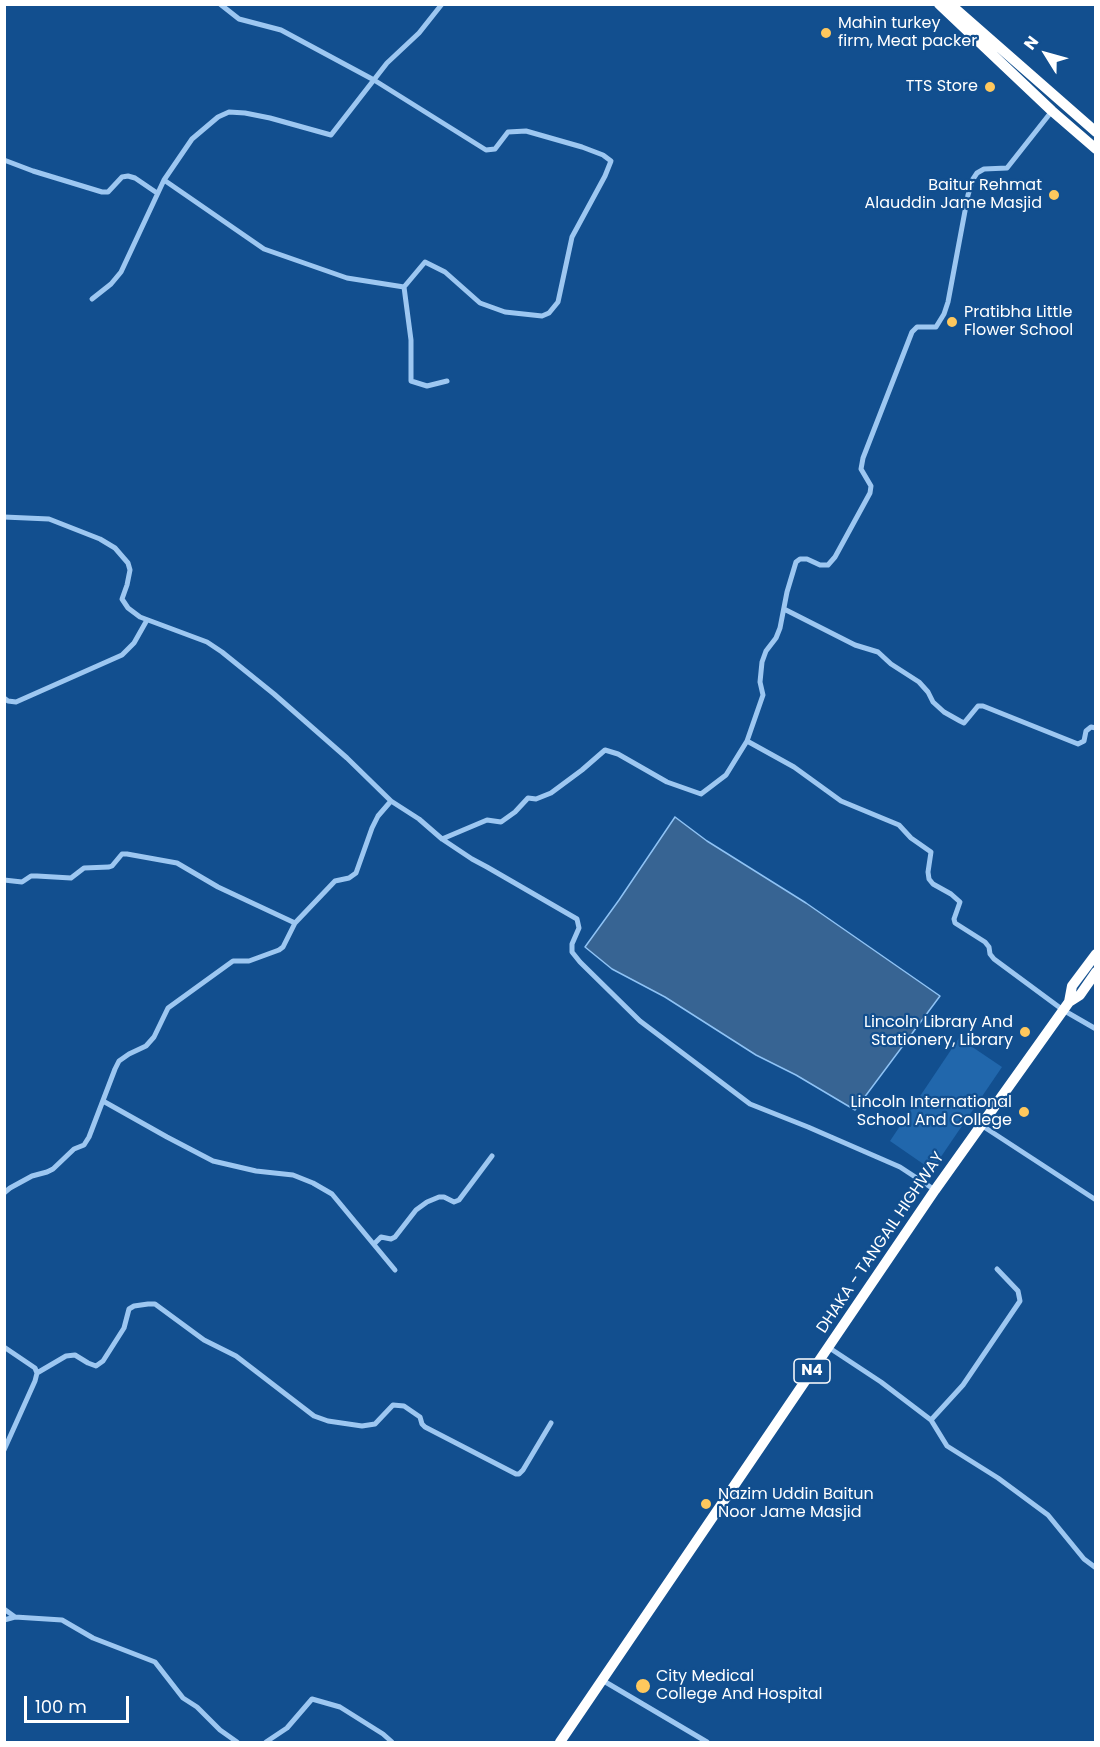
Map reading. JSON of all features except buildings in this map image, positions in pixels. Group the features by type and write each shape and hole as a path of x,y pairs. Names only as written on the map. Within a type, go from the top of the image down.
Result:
{"highway":[{"path":"939,4 1095,149"},
{"path":"950,4 1095,132"},
{"path":"958,4 1095,124"},
{"name":"DHAKA - TANGAIL HIGHWAY","path":"1066,1006 1072,987 1095,954"},
{"name":"DHAKA - TANGAIL HIGHWAY","path":"560,1743 935,1190 1066,1006 1080,995 1095,972"}],"street":[{"path":"220,4 239,19 280,30 374,80 486,150 495,149 508,132 526,131 582,147 611,161 572,237 558,302 549,313 542,316 505,312 480,303 445,272 425,262 404,287 411,340 411,381 427,386 447,381"},
{"path":"92,299 111,284 121,272 164,180 192,140 218,117 229,112 245,113 331,135 387,63 420,33 442,4"},
{"path":"442,839 487,820 501,822 528,798 536,799 551,793 605,750 618,754 667,782 701,794 726,775 747,741 763,695 760,682 762,662 780,628 796,562 800,559 828,565 835,557 870,493 871,486 861,469 863,458 912,332 917,327 936,327 944,314 973,179 977,173 984,170 1007,168 1052,111"},
{"path":"4,160 102,192 108,192 122,177 128,176 135,178 157,193"},
{"path":"164,180 264,249 347,278 404,287"},
{"path":"4,518 49,519 100,539 115,548 128,563 130,570 122,599 128,608 140,617 207,642 222,652 347,758 391,801 420,819 442,839 471,859 578,919 579,928 572,944 572,952 580,963 640,1021 750,1104 900,1167 935,1190"},
{"path":"784,609 855,645 878,652 891,664 919,682 933,702 944,712 964,723 978,706 983,706 1078,744 1084,741 1086,731 1091,727 1095,728"},
{"path":"4,698 16,702 122,655 134,642 147,620"},
{"path":"747,741 794,767 841,801 899,825 911,838 931,852 929,879 960,902 954,919 955,923 985,942 994,959 1066,1006 1095,1029"},
{"path":"4,1193 32,1176 53,1169 74,1149 84,1145 114,1069 119,1061 146,1046 154,1037 168,1008 233,961 249,961 283,947 295,923 335,881 350,878 356,873 372,828 378,816 391,801"},
{"path":"4,880 22,882 31,876 70,878 84,868 112,866 119,856 127,854 177,863 218,887 295,923"},
{"path":"103,1101 213,1161 293,1175 332,1194 394,1270"},
{"path":"981,1125 1095,1200"},
{"path":"374,1244 381,1237 391,1239 395,1237 416,1210 427,1202 439,1197 454,1202 459,1200 492,1156"},
{"path":"931,1420 963,1385 1020,1301 1018,1291 997,1269"},
{"path":"37,1373 66,1356 75,1355 96,1366 103,1361 124,1328 129,1309 134,1306 155,1304 204,1340 236,1356 314,1416 328,1421 362,1426 375,1424 393,1405 404,1406 420,1417 425,1427 516,1474 523,1470 551,1423"},
{"path":"4,1347 35,1368 37,1373 4,1450"},
{"path":"828,1347 881,1382 931,1420 946,1446 998,1478 1048,1515 1084,1559 1095,1568"},
{"path":"4,1609 15,1617"},
{"path":"4,1620 15,1617 62,1620 93,1638 155,1662 183,1698 197,1707 237,1743"},
{"path":"602,1680 706,1743"},
{"path":"266,1743 287,1728 312,1700 340,1707 383,1734 392,1743"}],"shaded area":[{"path":"675,817 707,841 806,903 940,996 855,1110 796,1075 756,1055 665,997 612,969 585,947"},
{"path":"959,1038 1002,1067 932,1170 890,1141"}],"place":[{"name":"Mahin turkey firm, Meat packer","path":"826,33"},
{"name":"TTS Store","path":"990,87"},
{"name":"Baitur Rehmat Alauddin Jame Masjid","path":"1054,195"},
{"name":"Pratibha Little Flower School","path":"952,322"},
{"name":"Lincoln Library And Stationery, Library","path":"1025,1032"},
{"name":"Lincoln International School And College","path":"1024,1112"},
{"name":"Nazim Uddin Baitun Noor Jame Masjid","path":"706,1504"},
{"name":"City Medical College And Hospital","path":"643,1686"}]}
